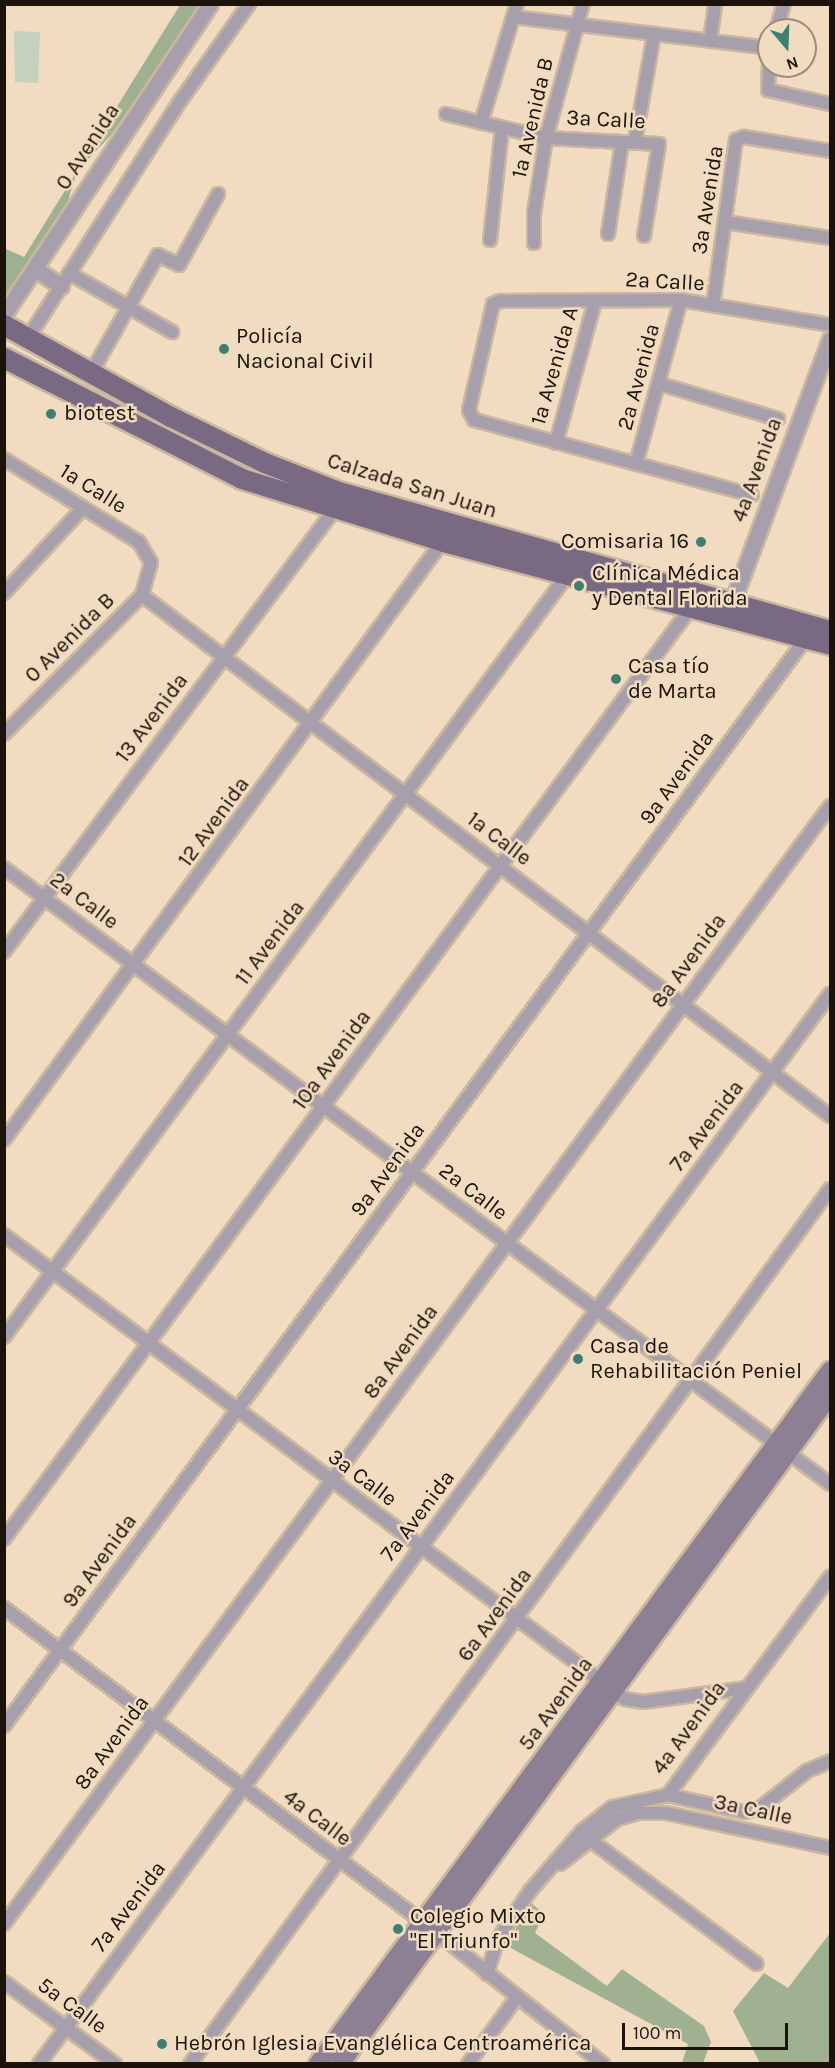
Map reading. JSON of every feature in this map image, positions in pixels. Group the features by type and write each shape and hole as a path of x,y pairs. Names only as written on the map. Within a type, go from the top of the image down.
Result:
{"main road":[{"name":"Calzada San Juan","path":"4,325 90,375 234,449 313,481 446,533 568,574 662,599 693,599"},
{"name":"Calzada San Juan","path":"4,358 242,479 334,510 446,533 729,609 831,631"},
{"path":"242,479 259,476 302,488 313,481"},
{"name":"Calzada San Juan","path":"729,609 831,645"},
{"name":"5a Avenida","path":"340,2064 430,1929 781,1449 831,1371"},
{"name":"5a Avenida","path":"781,1449 831,1395"},
{"name":"5a Avenida","path":"318,2064 430,1929"}],"street":[{"name":"0 Avenida","path":"4,314 210,4"},
{"path":"27,338 249,4"},
{"path":"481,123 517,4"},
{"name":"1a Avenida B","path":"534,243 534,213 546,138 583,4"},
{"path":"711,41 715,4"},
{"path":"514,17 757,47"},
{"path":"636,141 654,34"},
{"path":"768,78 768,90 831,104"},
{"name":"3a Calle","path":"446,114 546,138 659,144 644,237"},
{"path":"490,240 502,128"},
{"name":"3a Avenida","path":"713,305 740,137 831,151"},
{"path":"608,234 622,142"},
{"path":"90,375 158,255 179,265 218,194"},
{"path":"725,222 831,238"},
{"path":"35,269 130,306 172,332"},
{"name":"2a Calle","path":"556,443 470,416 497,301 681,300 831,325"},
{"name":"2a Avenida","path":"636,464 660,384 681,300"},
{"name":"1a Avenida A","path":"556,443 595,301"},
{"name":"4a Avenida","path":"729,609 831,339"},
{"path":"660,384 778,419"},
{"path":"556,443 752,495"},
{"name":"1a Calle","path":"5,462 139,542 151,563"},
{"path":"4,593 83,508"},
{"name":"13 Avenida","path":"4,952 334,510"},
{"name":"12 Avenida","path":"4,1140 312,724 446,533"},
{"name":"0 Avenida B","path":"4,734 142,595 151,563"},
{"name":"11 Avenida","path":"4,1337 568,574"},
{"name":"1a Calle","path":"142,595 831,1116"},
{"name":"10a Avenida","path":"4,1539 501,866 693,599"},
{"name":"9a Avenida","path":"4,1726 806,638"},
{"name":"8a Avenida","path":"4,1924 831,806"},
{"name":"2a Calle","path":"4,868 831,1484"},
{"name":"7a Avenida","path":"39,2064 831,994"},
{"name":"6a Avenida","path":"190,2064 692,1382 831,1189"},
{"name":"3a Calle","path":"4,1235 608,1687 643,1702 747,1688"},
{"name":"4a Avenida","path":"486,1974 498,1939 530,1891 582,1831 613,1807 668,1795 831,1577"},
{"name":"4a Calle","path":"4,1608 430,1929 603,2064"},
{"path":"668,1795 744,1812 759,1809 807,1771 831,1761"},
{"name":"4a Avenida","path":"530,1891 589,1839 617,1818 638,1813 666,1813"},
{"name":"3a Calle","path":"666,1813 831,1848"},
{"path":"589,1839 757,1964"},
{"name":"5a Calle","path":"4,1982 115,2064"},
{"path":"468,2064 517,1997"}],"green space":[{"path":"180,5 201,5 111,135 77,171"},
{"path":"14,31 40,32 38,83 15,82"},
{"path":"77,171 65,211 5,295 4,248 24,257"},
{"path":"530,1902 544,1914 535,1933 607,1986 622,1969 704,2026 711,2042 703,2063 682,2063 688,2044 507,1946"},
{"path":"830,1933 830,2063 760,2063 733,2011 764,1973 788,1988"}],"place":[{"name":"Policía Nacional Civil","path":"224,349"},
{"name":"biotest","path":"51,414"},
{"name":"Comisaria 16","path":"701,542"},
{"name":"Clínica Médica y Dental Florida","path":"579,586"},
{"name":"Casa tío de Marta","path":"616,679"},
{"name":"Casa de Rehabilitación Peniel","path":"578,1359"},
{"name":"Colegio Mixto \"El Triunfo\"","path":"398,1929"},
{"name":"Hebrón Iglesia Evanglélica Centroamérica","path":"162,2044"}]}
